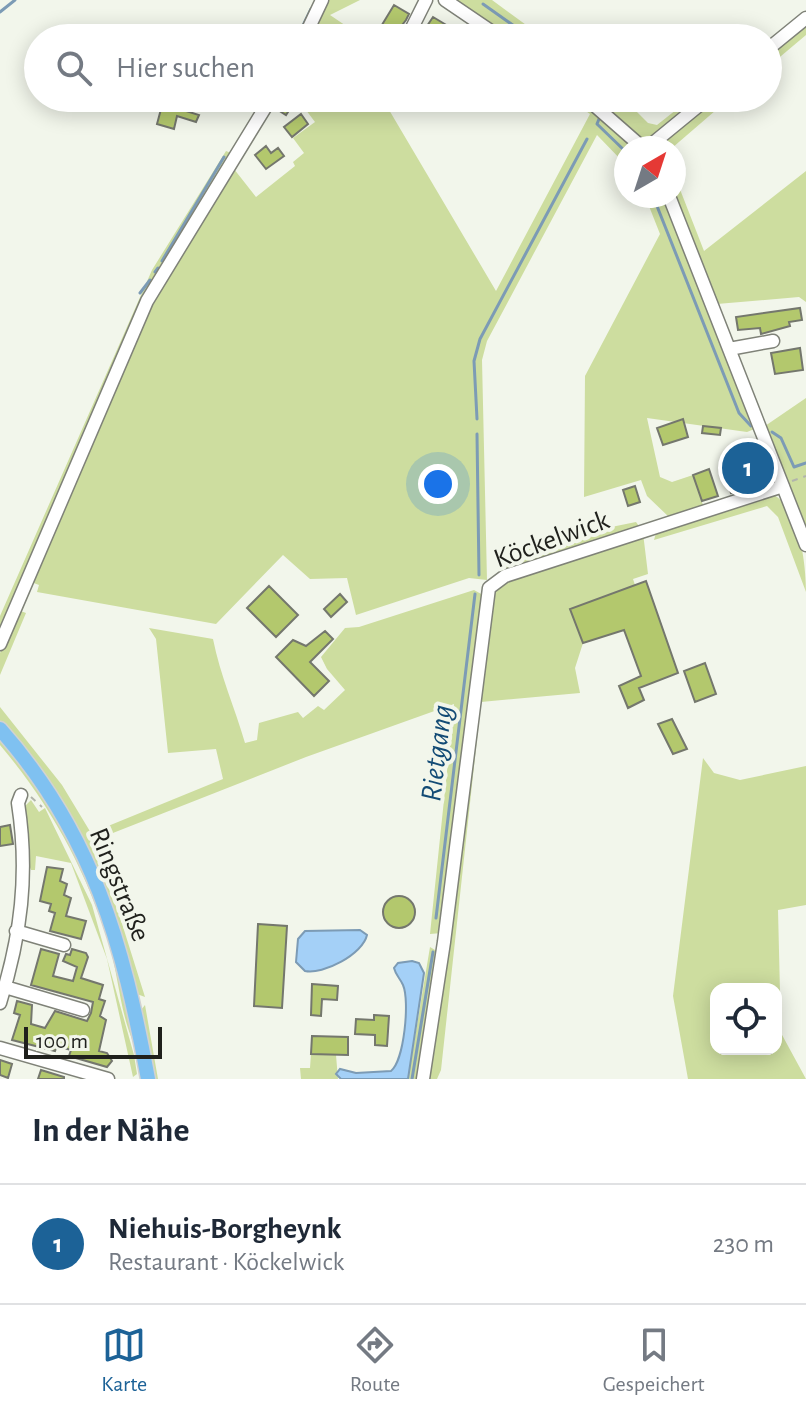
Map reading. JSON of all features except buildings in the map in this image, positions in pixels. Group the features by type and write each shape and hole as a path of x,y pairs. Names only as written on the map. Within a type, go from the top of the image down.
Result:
{"main road":[{"name":"Ringstraße","path":"0,729 52,795 98,882 123,957 148,1079"}],"street":[{"path":"311,24 322,0"},
{"path":"414,24 426,0"},
{"path":"445,0 480,24"},
{"path":"782,38 806,18"},
{"path":"0,644 147,301 262,112"},
{"path":"603,112 631,136"},
{"path":"660,136 690,112"},
{"path":"674,208 806,545"},
{"path":"729,349 773,341"},
{"name":"Köckelwick","path":"423,1079 444,942 489,588 505,576 783,486"},
{"path":"0,1003 24,888 25,852 18,803 21,795"},
{"path":"16,931 64,945"},
{"path":"3,983 83,1010"},
{"path":"0,1048 64,1073 108,1079"}],"path":[{"path":"783,486 806,476"},
{"path":"21,795 28,795 39,808 45,806 40,798"}],"green space":[{"path":"327,0 360,0 330,15 343,24 314,24"},
{"path":"455,0 492,0 525,24 489,24"},
{"path":"806,21 806,35 782,55 782,41"},
{"path":"308,112 390,112 496,291 590,114 587,112 601,112 626,136 614,136 614,153 597,135 487,341 482,360 487,580 469,578 356,615 347,578 310,579 283,555 216,624 37,592 39,585 31,582 152,298 234,169 256,197 295,166 293,162 304,153 293,138 315,122"},
{"path":"610,112 637,112 648,123 657,125 673,112 686,112 656,136 639,136"},
{"path":"696,112 714,112 686,136 669,136"},
{"path":"226,151 231,153 157,275 0,636 0,616 152,270"},
{"path":"806,171 806,302 799,297 717,304 679,208 686,208 686,205 704,251"},
{"path":"650,208 671,208 757,428 747,432 647,418 660,477 672,482 693,475 704,508 670,518 647,496 641,480 584,497 585,376 660,234"},
{"path":"806,398 804,529 790,494 790,485 765,426"},
{"path":"774,495 783,502 796,525 803,553 806,592 778,517 767,506 654,540 656,533"},
{"path":"636,522 641,529 501,573 503,556 512,547"},
{"path":"643,533 648,574 633,579 635,585 571,609 583,643 575,668 580,693 481,702 441,1070 437,1079 429,1079 445,976 486,608 496,585"},
{"path":"474,590 483,595 442,933 430,934 454,704 306,757 90,842 119,914 145,997 137,994 119,925 93,858 62,805 0,723 0,707 62,785 91,833 223,779 216,749 168,753 156,639 149,628 213,639 245,743 257,740 259,723 298,712 303,718 318,706 324,710 345,690 321,657 345,628 359,627"},
{"path":"18,610 26,613 0,675 0,653"},
{"path":"0,736 64,823 118,955 135,1046 126,1022 109,944 78,864 35,791 0,745"},
{"path":"703,758 714,773 740,780 806,766 806,905 778,910 780,983 710,983 710,1055 782,1055 782,1035 806,1079 688,1079 673,996"},
{"path":"31,800 39,812 45,808 92,905 134,1055 137,1074 133,1077 107,959 71,863 36,856 35,870 31,870 28,863 22,809"},
{"path":"430,947 440,953 421,1079 408,1079"},
{"path":"145,1005 158,1079 153,1079 141,1010"},
{"path":"311,1054 336,1055 338,1079 301,1079 300,1068 310,1068"}],"water":[{"path":"360,930 367,935 364,942 341,962 322,970 305,971 296,962 298,939 305,931"},
{"path":"398,963 419,963 424,973 408,1079 341,1079 336,1074 340,1069 356,1073 391,1071 396,1065 402,1044 406,1004 403,985 394,968"}],"waterway":[{"path":"0,12 15,0"},
{"path":"483,4 511,24"},
{"path":"304,24 311,9"},
{"path":"599,119 597,124 614,140"},
{"name":"Rietgang","path":"477,419 474,361 480,339 587,139"},
{"path":"162,261 224,157"},
{"path":"658,208 739,413 751,426"},
{"path":"155,272 158,268"},
{"path":"140,293 150,280"},
{"path":"772,432 781,438 794,467 806,463"},
{"name":"Rietgang","path":"477,434 479,575"},
{"name":"Rietgang","path":"436,918 475,594"},
{"name":"Rietgang","path":"412,1079 433,952"}],"place":[{"name":"Niehuis-Borgheynk","path":"748,468"}]}
